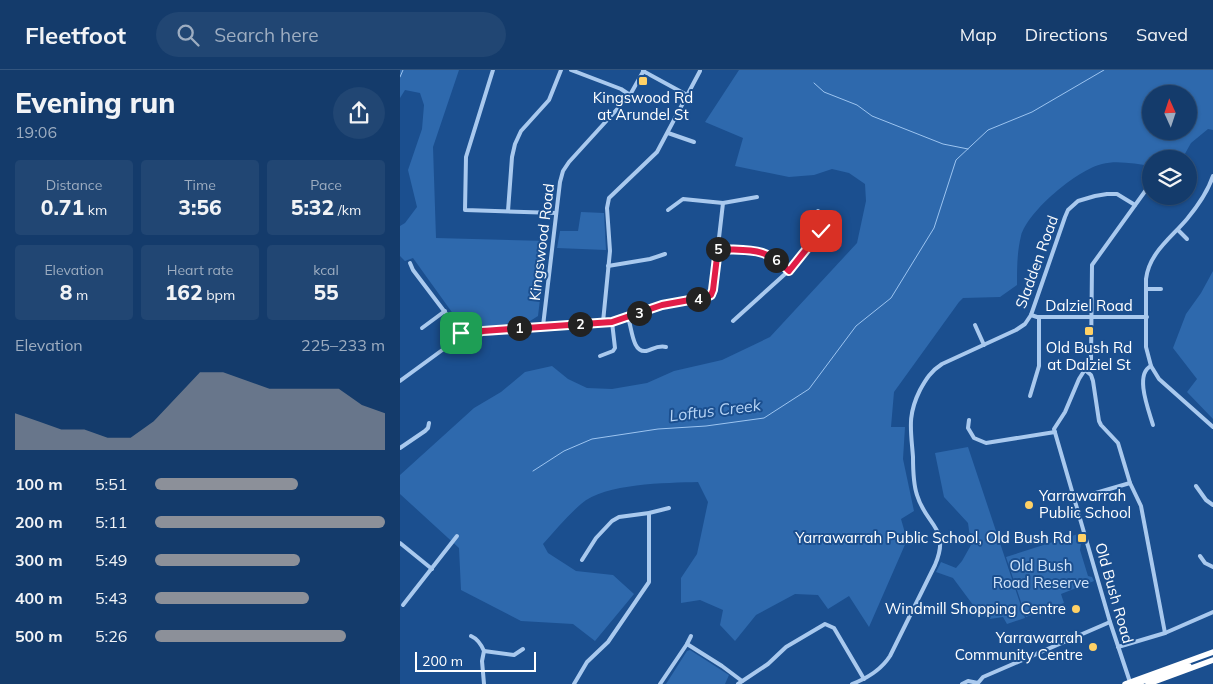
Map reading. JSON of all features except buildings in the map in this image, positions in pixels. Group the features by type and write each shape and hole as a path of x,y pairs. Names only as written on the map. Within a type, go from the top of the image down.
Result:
{"highway":[{"path":"1128,683 1213,652"},
{"path":"1148,684 1213,660"},
{"path":"1128,683 1138,683 1181,667 1194,667"}],"street":[{"path":"493,70 467,151 465,164 465,210 556,213"},
{"path":"508,211 512,157 515,144 526,126 549,100 561,70"},
{"path":"571,70 621,88 630,95"},
{"path":"644,71 687,95"},
{"name":"Kingswood Road","path":"543,326 560,182 567,164 630,95 644,71"},
{"path":"603,322 610,244 607,204 609,198 658,152 700,71"},
{"path":"668,133 694,142"},
{"path":"1213,176 1197,206 1152,258 1147,273 1146,289 1146,348 1151,366 1159,380 1213,427"},
{"name":"Sladden Road","path":"852,684 879,669 890,656 935,565 940,549 941,542 936,527 924,510 915,489 911,429 912,409 925,381 934,369 1019,328 1031,315 1065,217 1072,205 1084,198 1113,194 1124,197 1135,205"},
{"path":"969,420 968,428 974,438 986,443 1054,432 1079,379 1091,360 1092,265 1142,195"},
{"path":"668,210 683,199 723,203 757,197"},
{"path":"400,381 463,336 483,331 612,322 662,305 711,295 723,203"},
{"path":"733,322 789,271 820,235 822,223 818,211"},
{"path":"1178,230 1187,239"},
{"path":"718,249 747,249 760,252 776,260 789,271"},
{"path":"608,266 650,259 665,254"},
{"path":"410,263 413,270 463,336"},
{"path":"1146,289 1160,289"},
{"path":"422,328 445,312"},
{"name":"Dalziel Road","path":"1031,315 1039,317 1147,317"},
{"path":"1030,396 1040,366 1039,317"},
{"path":"628,318 638,349 644,351 661,346 666,347"},
{"path":"600,356 613,351 615,348 612,322"},
{"path":"975,326 984,345"},
{"path":"1151,366 1147,367 1144,372 1144,389 1152,425"},
{"path":"1085,370 1091,375 1093,381 1099,421 1118,443 1142,513 1165,633"},
{"path":"400,448 428,428 429,423"},
{"name":"Old Bush Road","path":"1054,432 1128,683"},
{"path":"1075,499 1130,482"},
{"path":"1196,486 1206,500 1213,505"},
{"path":"582,560 596,538 612,521 619,517 669,508"},
{"path":"574,684 587,662 608,642 649,582 649,513"},
{"path":"403,605 457,536"},
{"path":"400,542 432,569"},
{"path":"1200,556 1205,563 1213,567"},
{"path":"1118,647 1165,633 1213,612"},
{"path":"962,684 968,681 978,684 983,677 1110,622"},
{"path":"687,644 722,666 740,683 768,664 786,647 825,624 829,624 834,628 864,679"},
{"path":"471,636 476,638 484,651 482,661 484,684"},
{"path":"660,684 691,636"},
{"path":"484,651 514,655 524,648"}],"green space":[{"path":"400,70 459,70 433,147 436,238 547,241 538,316 530,321 464,329 413,258 405,261 400,256 400,226 405,223 417,207 408,170 422,129 424,105 420,93 405,90 400,98"},
{"path":"739,70 1213,70 1213,130 1208,129 1198,137 1198,85 1142,85 1142,140 1195,140 1187,150 1142,150 1142,164 1120,162 1102,164 1080,174 1067,183 1043,204 1025,226 1018,254 1017,285 1000,297 963,298 894,392 891,427 905,427 903,459 914,511 901,519 907,540 869,627 849,596 828,609 818,595 795,594 756,615 735,641 720,625 723,610 700,600 681,603 681,578 697,554 708,502 698,482 620,488 592,497 581,504 543,544 548,553 576,571 613,575 634,594 595,641 573,624 521,621 461,590 459,548 400,494 400,475 474,408 501,392 525,372 552,366 568,379 587,388 612,389 647,383 674,371 722,360 770,337 857,243 866,201 865,184 849,173 832,169 814,175 789,177 735,166 743,138 705,122"},
{"path":"581,212 604,213 606,250 557,248 560,231 578,231"},
{"path":"1213,271 1213,419 1187,392 1197,379 1173,348 1186,314 1201,293"},
{"path":"968,447 1025,618 1007,624 1003,617 990,619 976,609 953,578 936,572 941,562 956,568 971,545 968,523 944,497 935,453"},
{"name":"Old Bush Road Reserve","path":"1078,534 1081,544 1080,550 1088,576 1092,577 1094,581 1061,594 1064,603 1026,617 1006,557"},
{"path":"690,650 729,675 725,684 666,684 687,651"}],"waterway":[{"path":"400,77 403,70"},
{"name":"Loftus Creek","path":"533,471 564,451 592,439 658,429 706,426 764,418 809,389 856,326 891,298 934,228 956,160 988,130 1032,112 1104,70"},
{"path":"814,83 824,92 857,105 872,116 943,144 968,149"}],"place":[{"name":"Kingswood Rd at Arundel St","path":"643,81"},
{"name":"Old Bush Rd at Dalziel St","path":"1089,331"},
{"name":"Yarrawarrah Public School","path":"1029,505"},
{"name":"Yarrawarrah Public School, Old Bush Rd","path":"1082,538"},
{"name":"Windmill Shopping Centre","path":"1076,609"},
{"name":"Yarrawarrah Community Centre","path":"1093,647"}],"route":[{"path":"461,333 463,336 483,331 612,322 662,305 706,297 711,295 713,290 718,249 747,249 760,252 776,260 789,271 820,235 821,231"}]}
